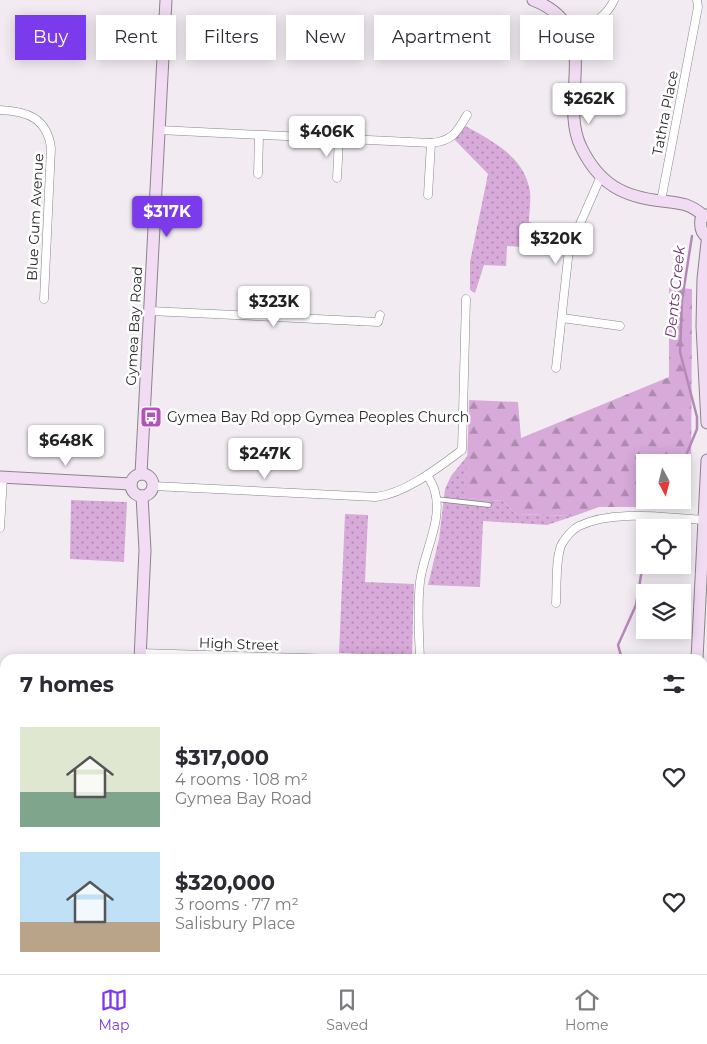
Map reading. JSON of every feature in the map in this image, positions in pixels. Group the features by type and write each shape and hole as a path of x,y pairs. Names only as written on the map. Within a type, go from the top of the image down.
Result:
{"street":[{"name":"Gymea Bay Road","path":"141,474 166,0"},
{"path":"533,0 545,2 558,15"},
{"path":"602,15 610,9 614,0"},
{"name":"Tathra Place","path":"662,201 698,7 697,0"},
{"path":"576,60 574,92 576,131 580,145 592,166 611,185 628,195 682,203 695,208 705,215 700,224 703,233 707,237"},
{"name":"Blue Gum Avenue","path":"0,110 22,112 32,117 40,122 50,141 44,299"},
{"path":"159,130 431,143 448,140 456,133 467,115"},
{"path":"258,174 259,136"},
{"path":"338,178 340,139"},
{"path":"428,195 431,143"},
{"path":"556,368 569,249 601,176"},
{"path":"707,242 703,279 702,326 707,423"},
{"path":"153,486 376,497 395,492 427,475 462,450 466,299"},
{"path":"150,311 379,319 386,327"},
{"path":"562,318 620,326"},
{"path":"697,654 707,460"},
{"path":"141,474 148,476 153,486 148,494 142,496 133,491 131,484 136,476 141,474"},
{"path":"420,654 418,617 420,581 434,526 436,499 434,487 427,475"},
{"path":"0,528 1,477 131,484"},
{"path":"140,654 145,550 142,496"},
{"path":"556,603 558,565 562,543 577,527 601,518 633,516 704,520"}],"lane":[{"path":"436,499 489,505"}],"green space":[{"path":"462,124 503,149 519,165 525,175 530,191 529,222 575,235 569,250 507,246 506,266 484,265 475,293 470,290 470,262 488,174 452,137"},
{"path":"669,287 692,289 691,507 691,454 636,454 636,507 599,507 574,516 516,514 503,501 466,498 469,400 518,402 521,438 669,377"},
{"path":"468,455 467,498 503,501 516,514 574,516 547,525 483,521 480,587 428,585 439,539 445,489 451,476"},
{"path":"71,500 127,502 124,562 70,559"},
{"path":"345,514 368,515 365,582 414,584 412,654 339,653"}],"waterway":[{"name":"Dents Creek","path":"687,454 697,429 697,417 680,352 682,300 692,236"},
{"name":"Dents Creek","path":"621,654 618,645 636,605 641,574"}],"place":[{"name":"Gymea Bay Rd opp Gymea Peoples Church","path":"151,417"}]}
